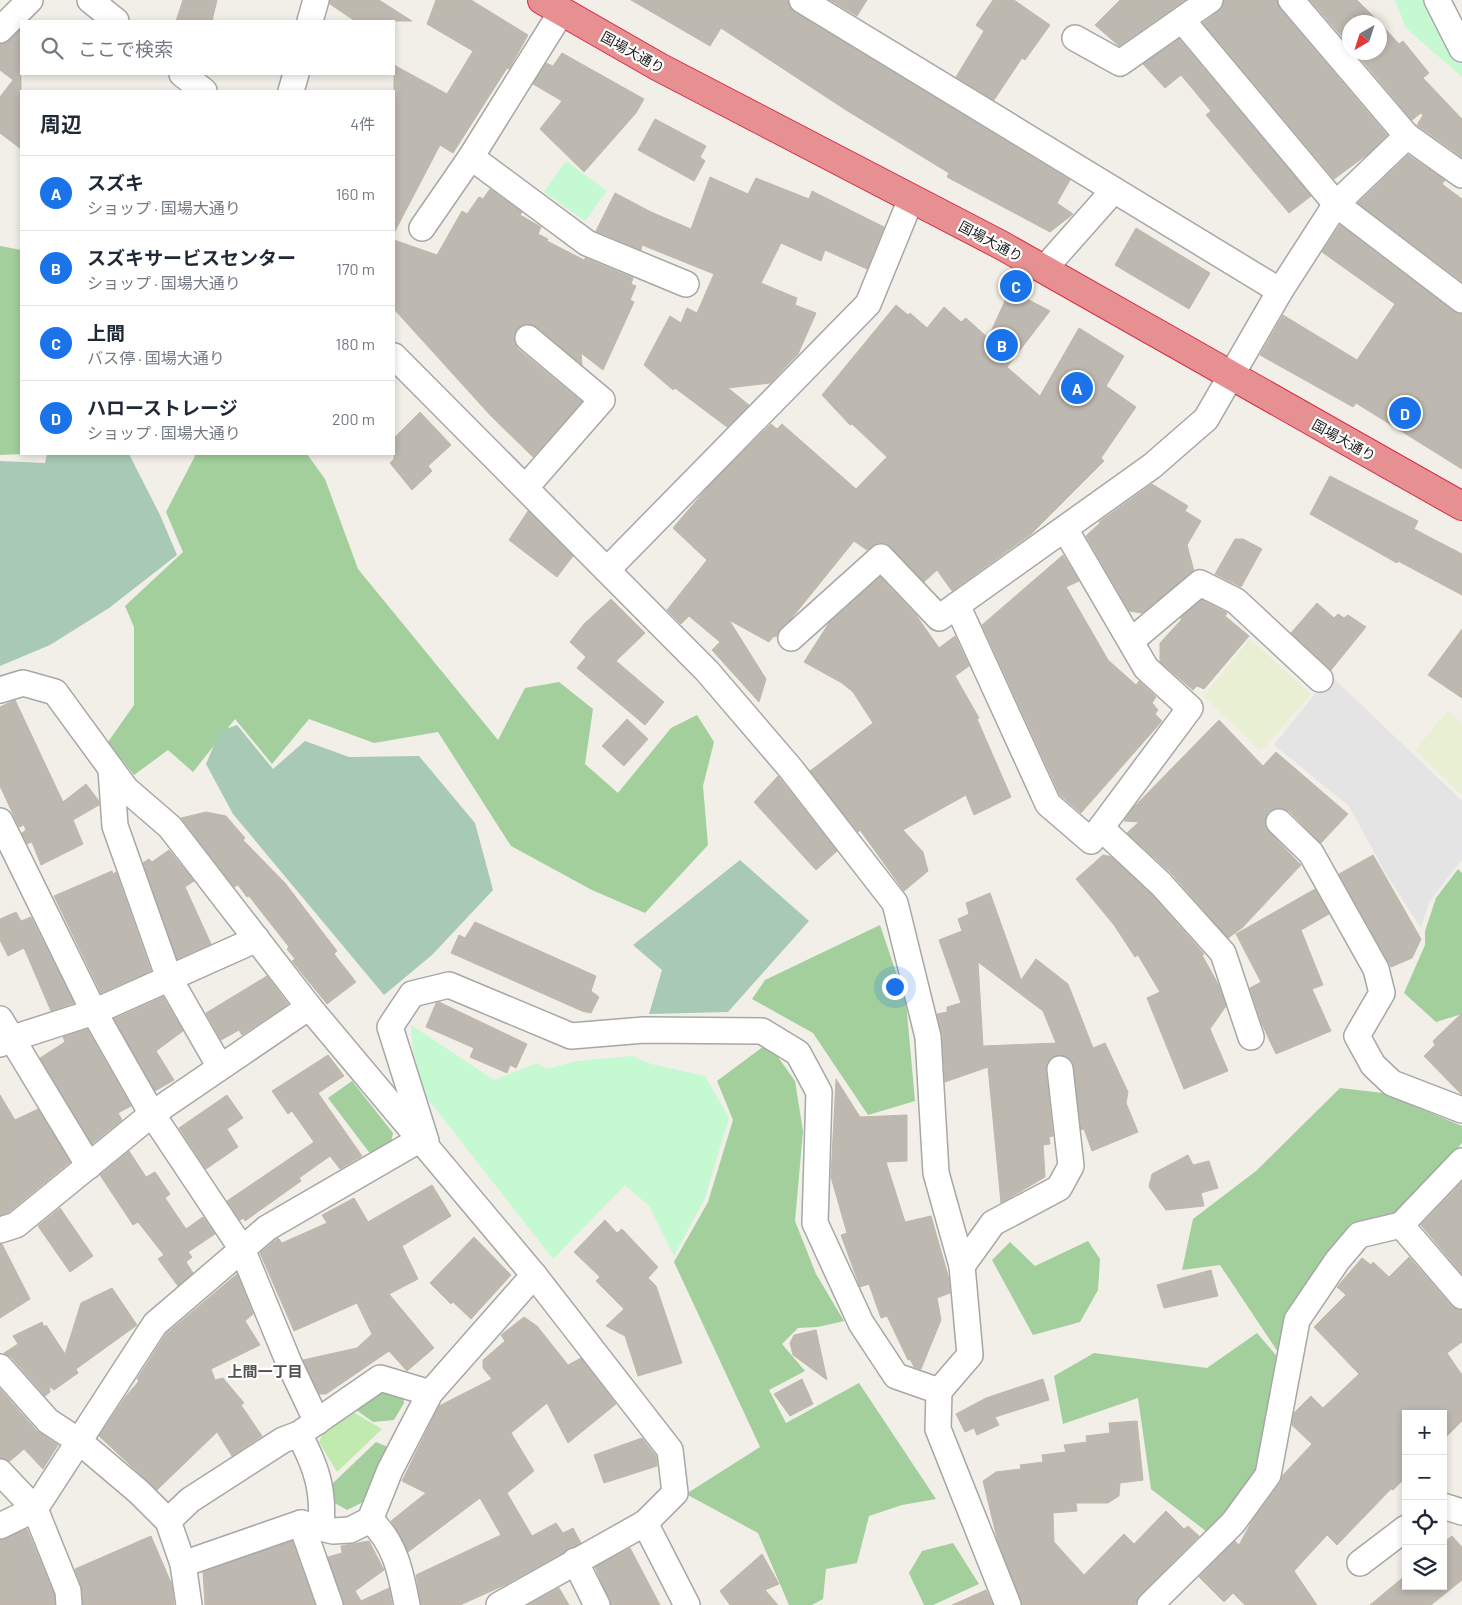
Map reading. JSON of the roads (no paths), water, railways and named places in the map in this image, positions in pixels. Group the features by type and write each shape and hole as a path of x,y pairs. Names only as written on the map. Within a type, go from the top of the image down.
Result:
{"highway":[{"name":"国場大通り","path":"552,6 659,67 1044,269 1462,506"}],"street":[{"path":"0,30 30,0"},
{"path":"90,0 115,20"},
{"path":"310,20 316,0"},
{"path":"802,0 1280,291"},
{"path":"1075,38 1120,63 1210,0"},
{"path":"1290,0 1407,136 1462,175"},
{"path":"1437,0 1462,49"},
{"path":"422,228 470,157 552,6"},
{"path":"1182,20 1336,204 1462,300"},
{"path":"183,75 203,90"},
{"path":"291,90 296,75"},
{"path":"791,638 881,557 939,618 1152,466 1206,419 1280,291 1336,204 1407,136"},
{"path":"470,157 587,243 686,284"},
{"path":"1044,269 1114,190"},
{"path":"608,570 868,304 911,199"},
{"path":"526,487 602,400 528,338"},
{"path":"395,357 707,671 791,769 895,903 928,1037 936,1173 962,1266 970,1355 939,1391 938,1429 1008,1605"},
{"path":"957,605 1048,804 1091,841 1190,708 1146,668 1064,529"},
{"path":"1130,641 1200,583 1236,601 1320,679"},
{"path":"0,690 23,683 55,692 126,789 170,827 309,1007 534,1275 670,1450 675,1493 645,1523 500,1605"},
{"path":"111,769 115,826 169,978 220,1067"},
{"path":"0,821 94,1012 152,1114 242,1249 289,1363 308,1428 310,1456 320,1483 323,1506 311,1526 330,1605"},
{"path":"1278,822 1311,853 1376,969 1382,993 1357,1036 1373,1065 1392,1083 1462,1110"},
{"path":"1101,828 1161,884 1223,953 1251,1037"},
{"path":"89,1166 3,1034 94,1012 257,939"},
{"path":"424,1146 390,1027 412,994 449,984 571,1036 644,1030 762,1031 798,1053 818,1092 815,1223 861,1323 896,1376 939,1391"},
{"path":"0,1230 16,1226 152,1114 309,1007"},
{"path":"962,1266 993,1223 1059,1188 1070,1166 1060,1069"},
{"path":"0,1526 35,1509 155,1324 267,1228 424,1146"},
{"path":"1150,1605 1233,1523 1268,1475 1297,1320 1337,1260 1359,1235 1402,1225 1462,1161"},
{"path":"1402,1225 1462,1296"},
{"path":"183,1564 311,1526 333,1531 350,1530 370,1520 390,1470 430,1393 534,1275"},
{"path":"0,1367 48,1421 80,1442 139,1492 168,1521 183,1564 189,1605"},
{"path":"168,1521 190,1500 284,1440 308,1428 380,1378 430,1393"},
{"path":"0,1472 35,1509 68,1591 69,1605"},
{"path":"1447,1507 1462,1512"},
{"path":"370,1520 383,1531 394,1551 402,1577 407,1605"},
{"path":"645,1523 687,1605"},
{"path":"1360,1562 1402,1531"},
{"path":"575,1561 597,1605"}],"place":[{"name":"上間","path":"1016,286"},
{"name":"スズキサービスセンター","path":"1002,345"},
{"name":"スズキ","path":"1077,388"},
{"name":"ハローストレージ","path":"1405,413"}],"district":[{"name":"上間一丁目","path":"265,1371"}]}
